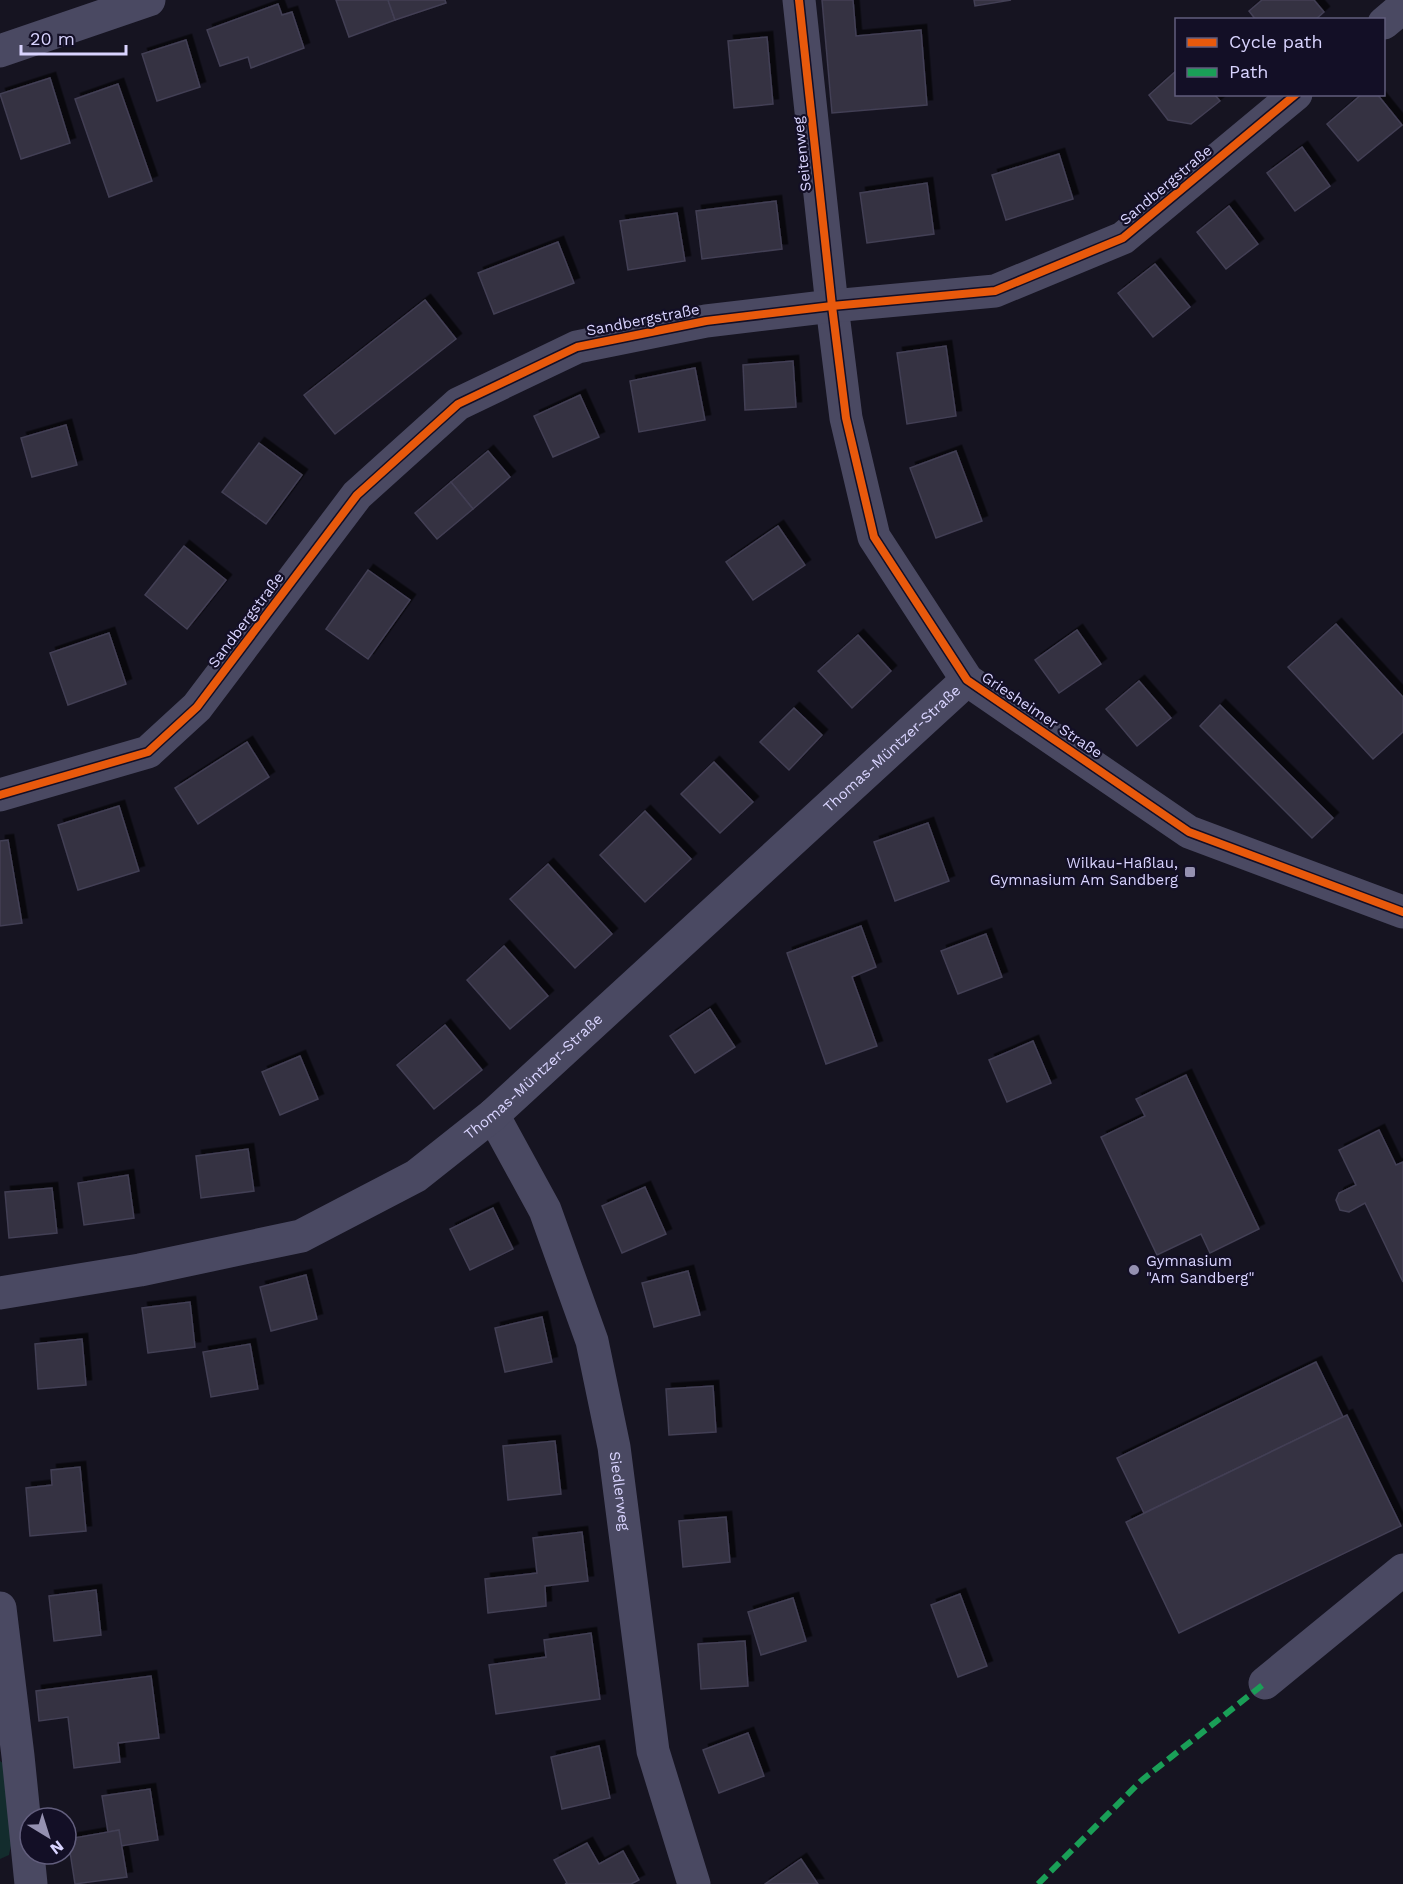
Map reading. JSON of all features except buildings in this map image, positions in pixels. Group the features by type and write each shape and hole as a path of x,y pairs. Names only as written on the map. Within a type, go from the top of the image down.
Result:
{"street":[{"path":"0,51 149,0"},
{"name":"Seitenweg","path":"799,0 832,306"},
{"path":"1385,21 1403,7"},
{"name":"Sandbergstraße","path":"0,795 148,752 197,707 357,495 458,404 577,347 706,321 832,306 995,291 1123,238 1294,96"},
{"name":"Griesheimer Straße","path":"832,306 846,418 874,537 967,680 1190,832 1403,912"},
{"name":"Thomas-Müntzer-Straße","path":"0,1293 141,1270 301,1236 416,1176 493,1115 967,680"},
{"name":"Siedlerweg","path":"493,1115 545,1210 592,1341 614,1446 653,1751 694,1884"},
{"path":"1265,1683 1403,1570"},
{"path":"0,1608 31,1884"}],"green space":[{"path":"0,1761 11,1769 18,1809 9,1855 0,1859"}],"marked path":[{"path":"1038,1884 1142,1780 1265,1683"}],"cycle path":[{"path":"799,0 846,418 874,537 967,680 1189,832 1403,912"},
{"path":"0,795 148,752 197,707 357,495 458,404 577,347 706,321 832,306 995,291 1123,238 1294,96"}],"place":[{"name":"Wilkau-Haßlau, Gymnasium Am Sandberg","path":"1190,872"},
{"name":"Gymnasium \"Am Sandberg\"","path":"1134,1270"}]}
